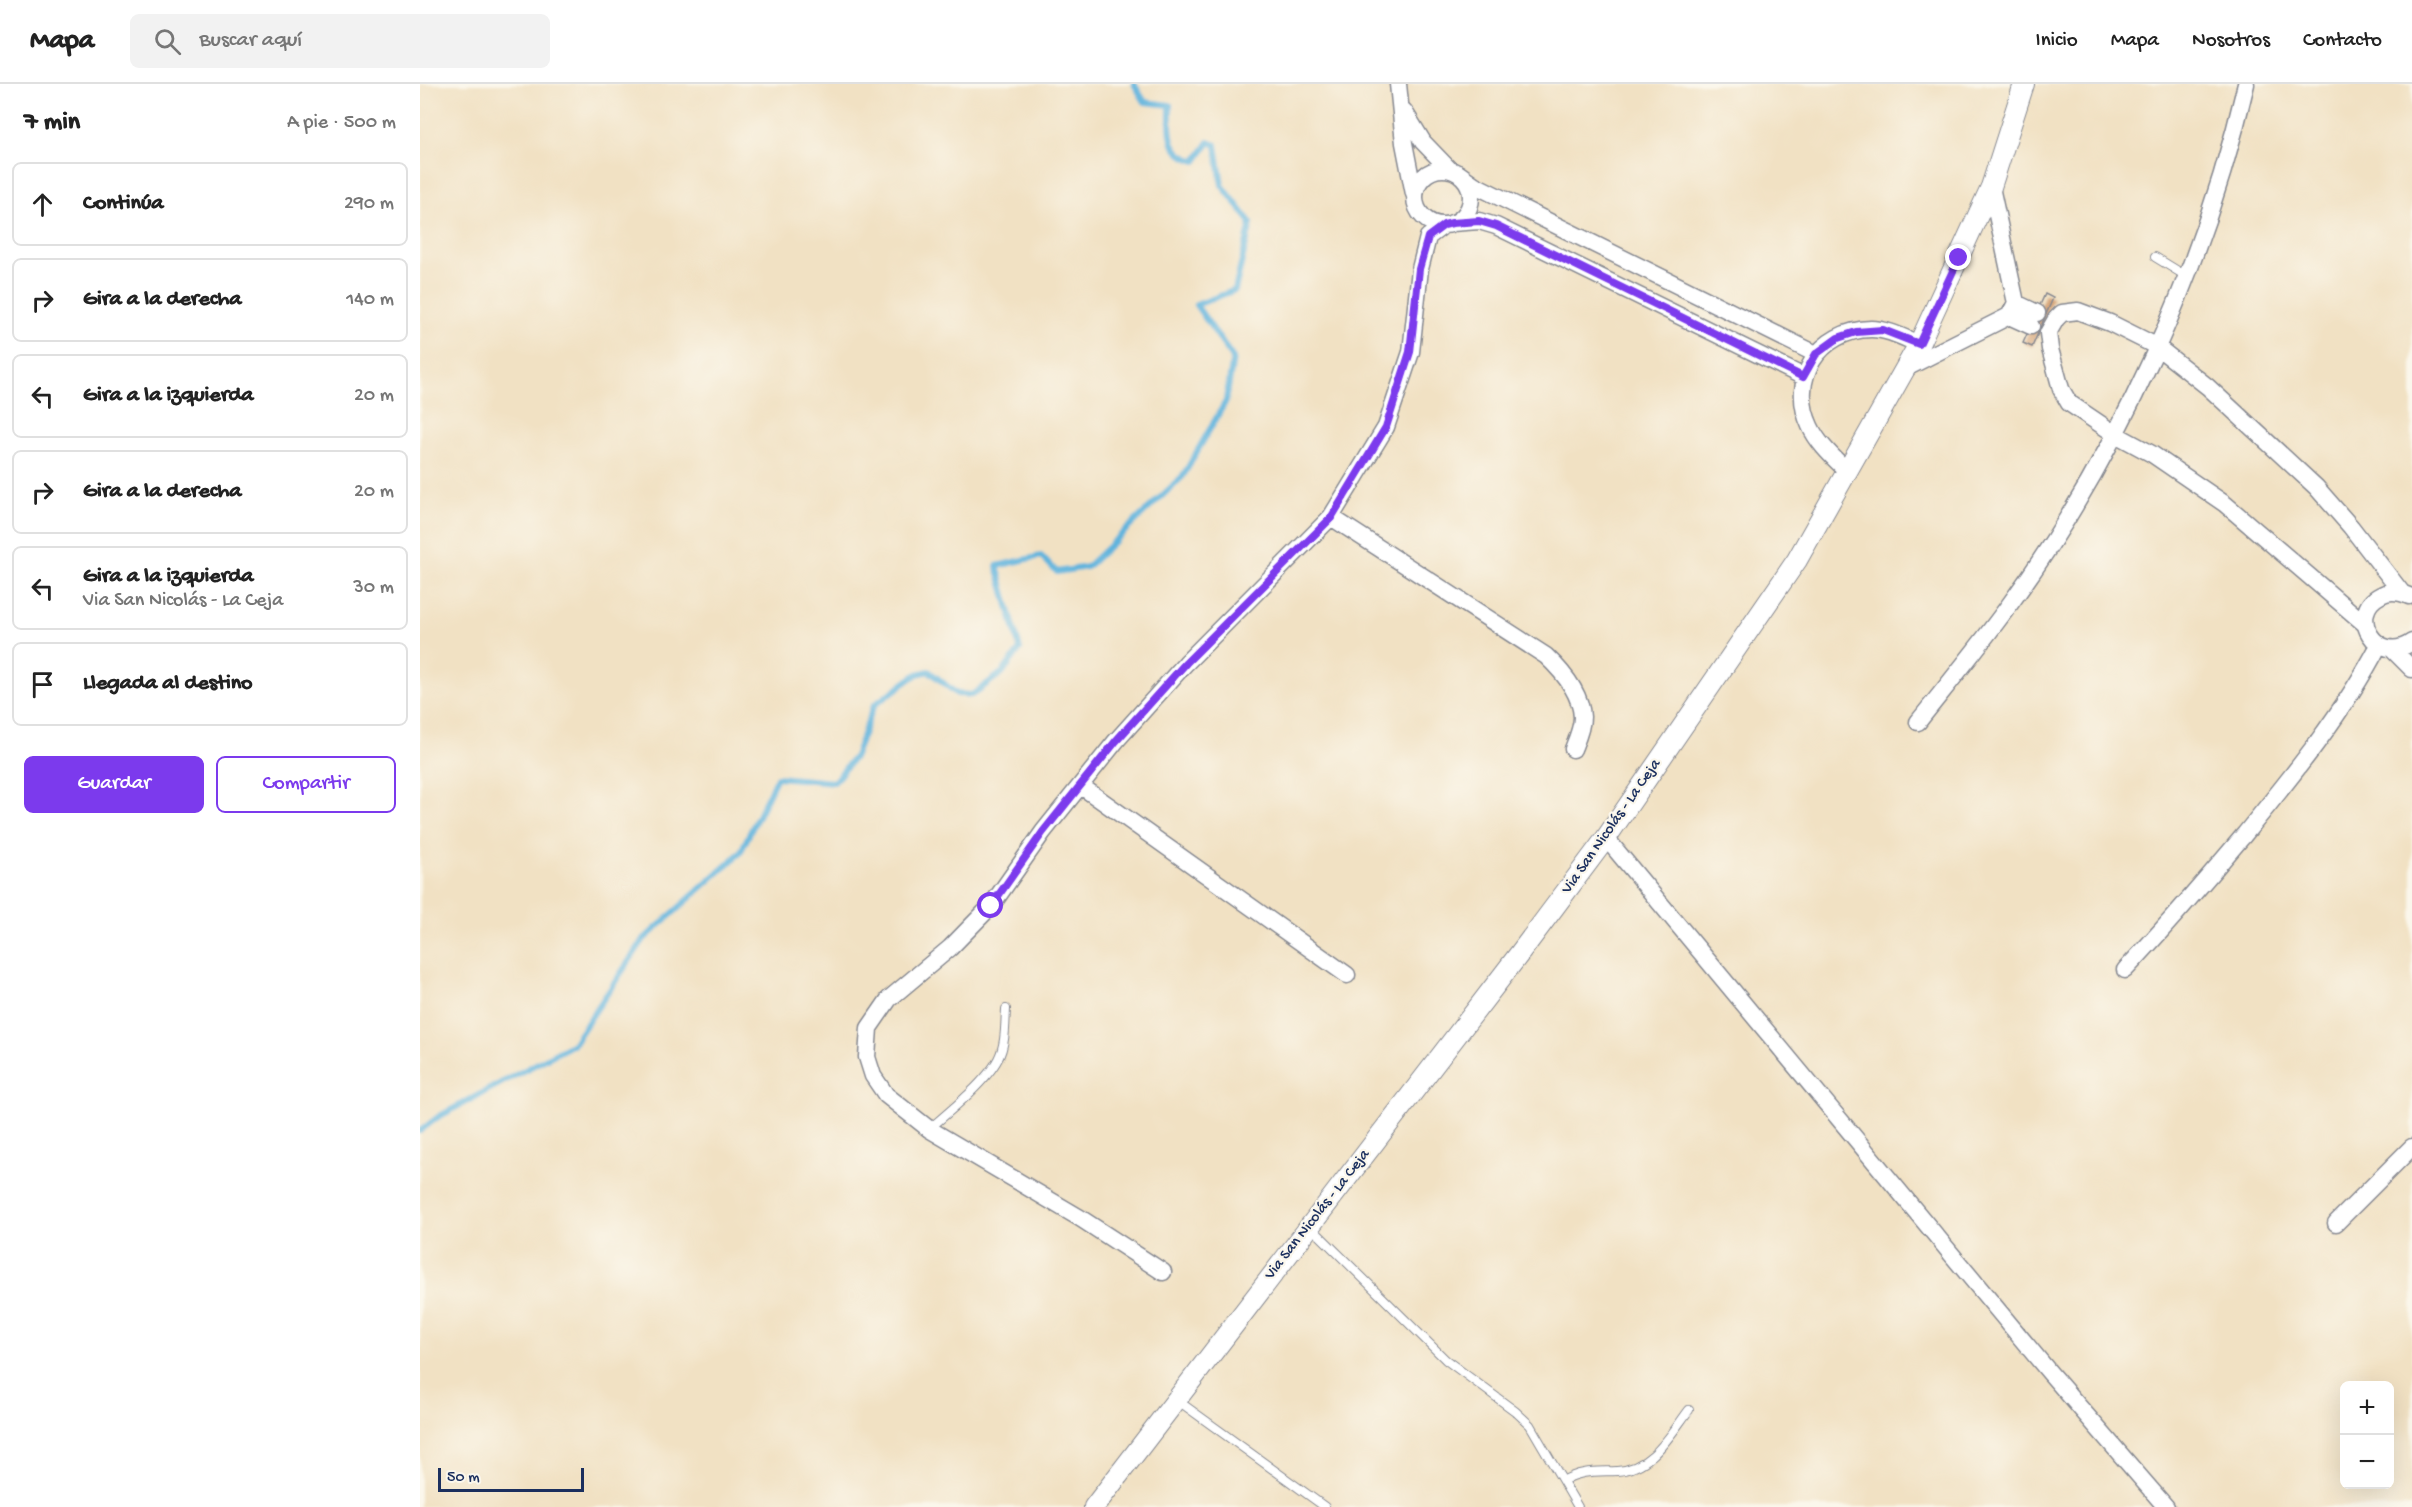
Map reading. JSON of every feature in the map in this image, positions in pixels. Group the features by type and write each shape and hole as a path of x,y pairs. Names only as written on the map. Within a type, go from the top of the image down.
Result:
{"street":[{"name":"Via San Nicolás - La Ceja","path":"1094,1507 1606,838 1797,560 1919,344 1991,187 2024,84"},
{"path":"1918,723 2011,603 2069,514 2115,434 2186,276 2223,172 2246,84"},
{"path":"1163,1272 1080,1218 929,1129 886,1095 873,1076 867,1057 869,1028 889,999 951,948 991,906 1043,832 1116,741 1186,663 1331,518 1386,427 1410,352 1419,269 1428,237 1466,212 1470,195 1464,179 1423,142 1406,117 1399,91"},
{"path":"1399,91 1404,143 1415,202 1419,269"},
{"path":"1803,377 1496,226 1479,221 1448,224 1427,220 1415,202 1419,182 1432,171 1454,172 1485,190 1816,354"},
{"path":"1991,187 2013,310"},
{"path":"2013,310 2042,323 2064,396 2074,407 2115,434 2152,454 2225,504 2365,624 2368,632 2412,669"},
{"path":"1906,368 2013,310"},
{"path":"2042,323 2062,313 2078,311 2110,323 2156,346 2237,411 2297,467 2409,594"},
{"path":"1848,472 1822,445 1809,426 1803,399 1803,377 1816,354 1838,338 1856,332 1871,329 1889,332 1919,344"},
{"path":"1331,518 1546,656 1559,669 1579,704 1582,717 1574,749"},
{"path":"2365,624 2369,606 2375,598 2393,591 2409,594"},
{"path":"2386,647 2401,648 2412,642"},
{"path":"2125,970 2178,915 2302,764 2358,682 2386,647"},
{"path":"1081,786 1347,975"},
{"path":"1606,838 2027,1346 2166,1507"},
{"path":"2336,1223 2412,1147"}],"lane":[{"path":"2155,257 2186,276"},
{"path":"929,1129 990,1071 999,1059 1004,1043 1006,1009"},
{"path":"1310,1226 1446,1360 1515,1411 1530,1425 1578,1507"},
{"path":"1177,1400 1325,1507"},
{"path":"1563,1481 1576,1473 1593,1470 1619,1471 1639,1466 1650,1459 1689,1410"}],"building":[{"path":"2045,294 2053,298 2032,347 2023,343"}],"waterway":[{"path":"420,1131 438,1117 573,1044 644,939 740,853 777,777 834,782 855,756 874,705 917,674 929,671 957,694 972,695 1003,672 1020,649 997,566 1041,556 1057,572 1087,567 1183,476 1226,401 1233,358 1196,305 1235,290 1251,223 1222,185 1216,145 1209,142 1196,161 1179,153 1170,132 1170,105 1145,102 1134,84"}],"route":[{"path":"991,906 1043,832 1116,741 1186,663 1331,518 1386,427 1410,352 1419,269 1428,237 1444,225 1479,221 1496,226 1803,377 1816,354 1826,345 1856,332 1871,329 1883,330 1919,344 1959,258"}]}
